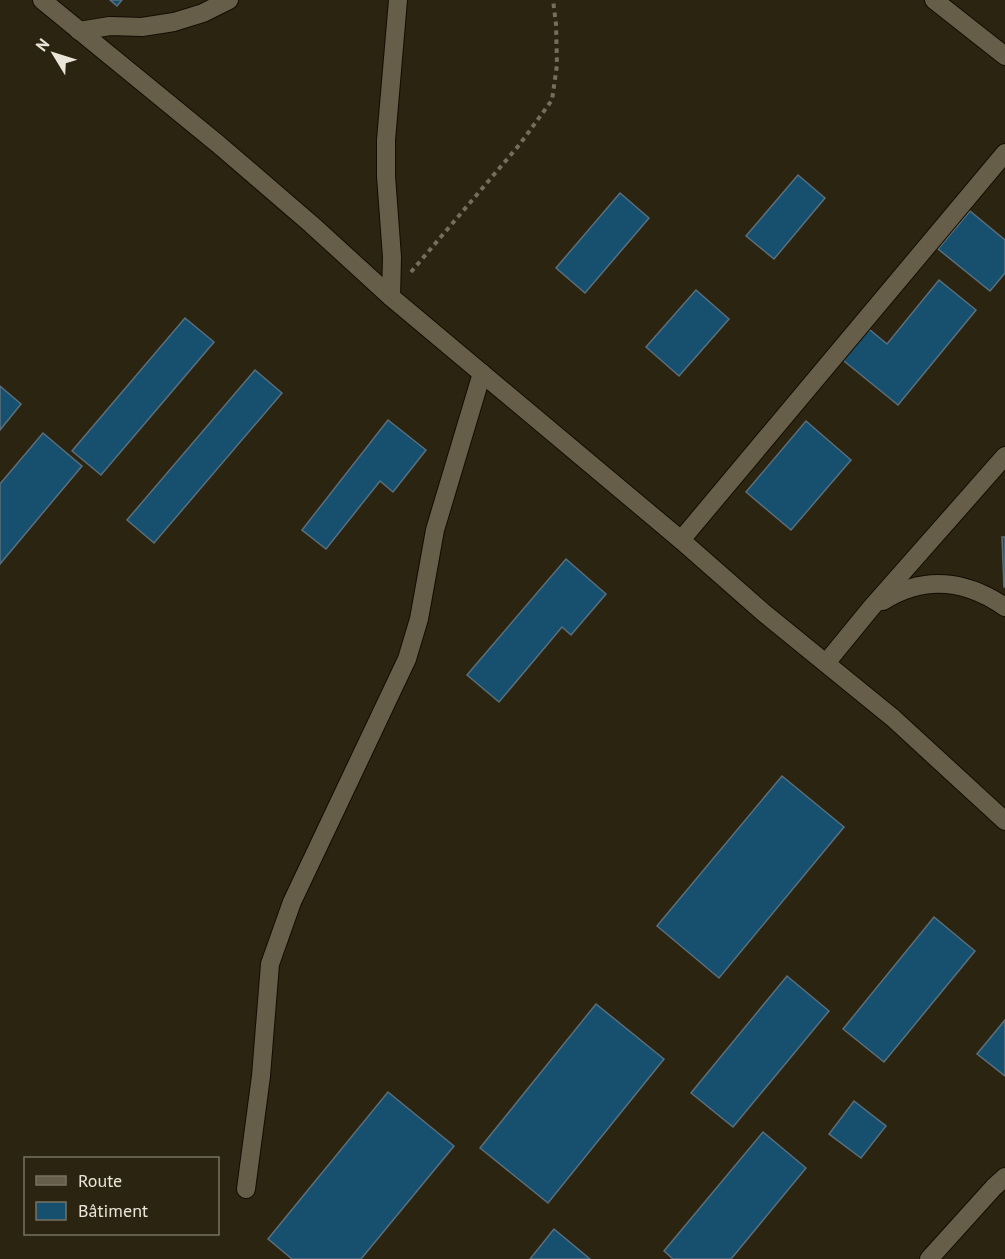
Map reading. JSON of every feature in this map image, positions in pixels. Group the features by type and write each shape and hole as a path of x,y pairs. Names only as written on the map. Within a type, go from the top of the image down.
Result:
{"street":[{"path":"79,31 110,26 142,27 174,22 203,14 229,0"},
{"path":"391,297 392,257 386,176 386,140 398,0"},
{"path":"934,0 1005,56"},
{"path":"54,4 79,31 235,159 391,297 681,540 764,613 893,718 1005,821"},
{"path":"681,540 1005,153"},
{"path":"246,1189 261,1076 270,964 292,902 407,659 419,619 435,530 482,373"},
{"path":"826,663 871,608 1005,456"},
{"path":"871,608 900,590 939,583 965,587 1005,607"},
{"path":"929,1259 1005,1177"}],"path":[{"path":"391,297 520,144 552,100 557,65 553,0"}],"building":[{"path":"110,0 122,0 117,6"},
{"path":"798,175 825,198 774,259 746,236"},
{"path":"620,193 649,218 585,293 556,268"},
{"path":"970,211 1005,240 1005,273 990,291 938,249"},
{"path":"939,280 976,310 898,405 839,357 864,325 887,344"},
{"path":"696,290 729,319 679,376 646,347"},
{"path":"185,318 214,342 101,475 72,451"},
{"path":"255,370 282,393 154,543 127,520"},
{"path":"0,386 21,404 0,430"},
{"path":"388,420 426,450 393,492 380,481 326,549 302,530"},
{"path":"806,421 851,460 791,530 746,492"},
{"path":"43,433 82,466 0,564 0,484"},
{"path":"1002,537 1005,537 1005,587 1004,587"},
{"path":"566,559 606,594 571,635 562,627 499,702 467,675"},
{"path":"782,776 844,827 719,978 657,926"},
{"path":"934,917 975,951 884,1062 843,1029"},
{"path":"787,976 829,1011 733,1127 691,1093"},
{"path":"596,1004 664,1059 548,1203 480,1148"},
{"path":"1005,1020 1005,1076 977,1054"},
{"path":"388,1092 454,1146 361,1259 292,1259 268,1239"},
{"path":"854,1101 886,1126 861,1158 829,1134"},
{"path":"763,1132 806,1168 731,1259 673,1259 664,1251"},
{"path":"554,1229 590,1259 530,1259"}]}
